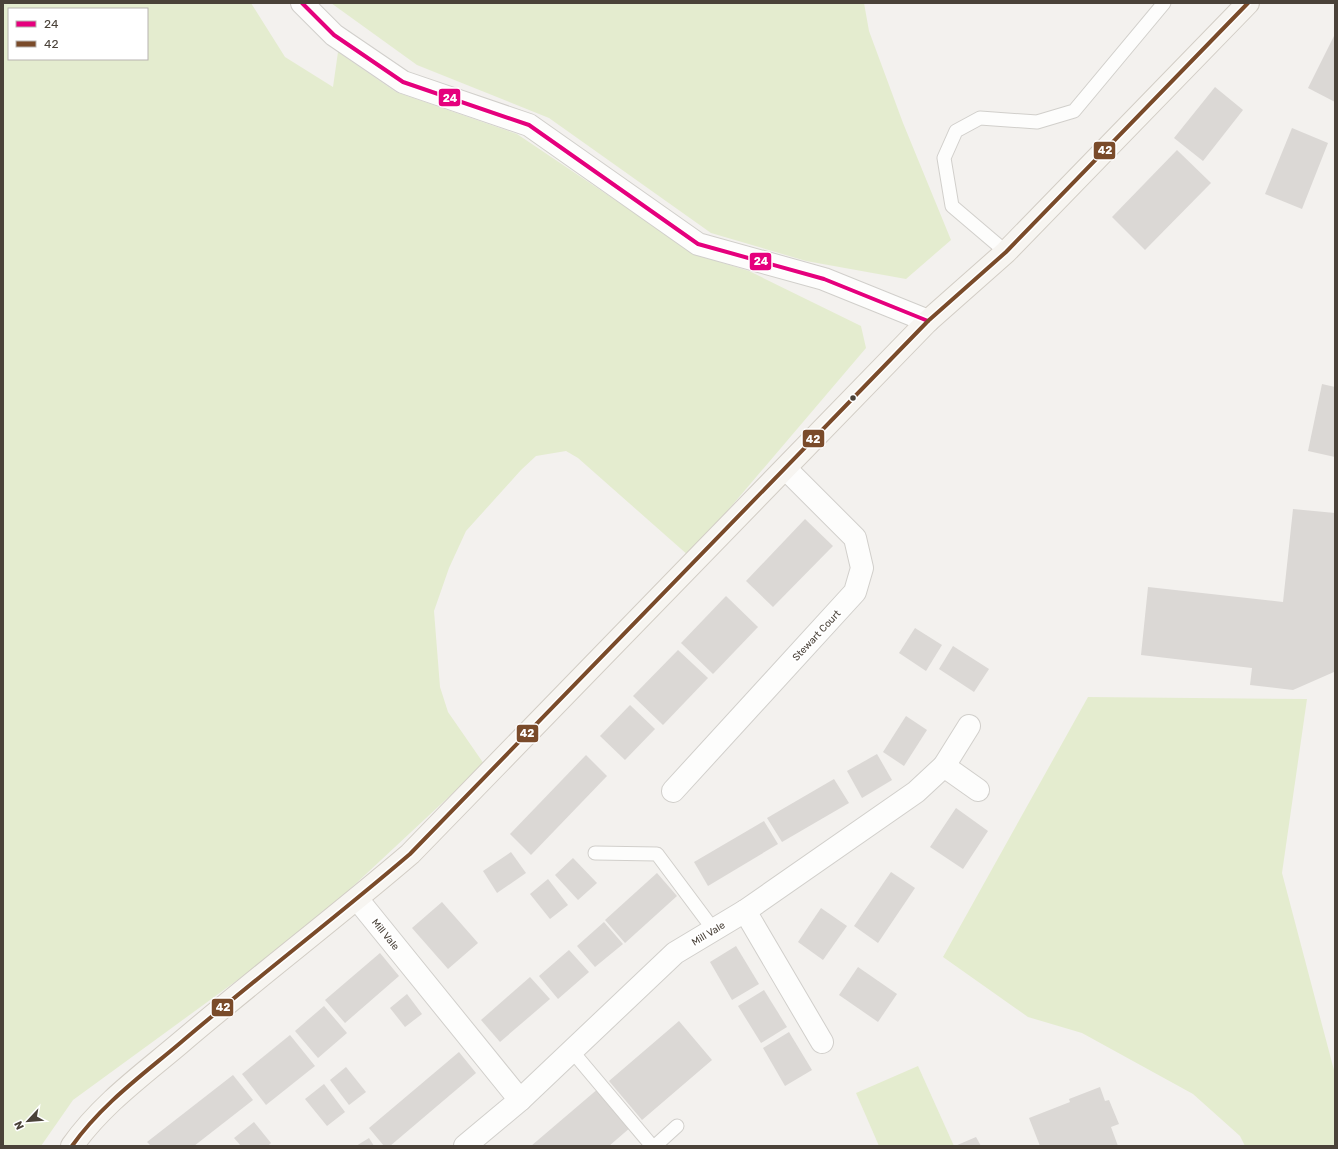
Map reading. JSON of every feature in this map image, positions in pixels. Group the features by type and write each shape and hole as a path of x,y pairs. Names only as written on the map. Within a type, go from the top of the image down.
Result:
{"street":[{"path":"302,3 334,35 403,82 529,125 698,244 824,279 928,321"},
{"path":"72,1146 102,1109 248,985 358,900 410,854 786,469 928,321 1006,252 1248,3"},
{"name":"Stewart Court","path":"673,791 856,592 862,568 855,538 786,469"},
{"name":"Mill Vale","path":"470,1144 520,1100 675,953 745,911 916,792 944,766 969,726"},
{"path":"944,766 978,790"},
{"name":"Mill Vale","path":"358,900 520,1100"},
{"path":"745,911 822,1042"}],"lane":[{"path":"1006,252 952,206 944,158 956,131 980,118 1037,122 1074,111 1164,3"},
{"path":"595,853 657,854 713,929"},
{"path":"572,1051 653,1146 677,1126"}],"green space":[{"path":"3,3 251,3 285,57 333,87 338,52 396,92 517,134 697,255 749,271 861,326 866,348 689,556 578,458 566,451 536,456 521,470 466,531 449,568 434,611 440,687 448,712 484,764 306,930 73,1100 41,1146 3,1146"},
{"path":"331,3 864,3 869,31 903,123 951,240 906,279 806,261 711,233 549,118 417,65"},
{"path":"1088,697 1307,699 1282,873 1335,1074 1335,1146 1245,1146 1240,1136 1193,1094 1082,1033 1028,1017 943,957"},
{"path":"918,1066 954,1146 879,1146 856,1093"}],"building":[{"path":"1335,34 1335,102 1308,88"},
{"path":"1215,87 1243,110 1203,161 1174,138"},
{"path":"1292,128 1328,143 1302,209 1265,194"},
{"path":"1177,150 1211,183 1145,250 1112,217"},
{"path":"1322,384 1335,387 1335,457 1308,451"},
{"path":"1293,509 1335,513 1334,672 1293,690 1250,685 1252,668 1141,655 1148,587 1283,602"},
{"path":"805,519 833,546 773,607 746,581"},
{"path":"726,596 758,627 713,674 681,643"},
{"path":"915,628 942,645 926,671 899,653"},
{"path":"953,646 989,669 974,692 939,669"},
{"path":"678,650 708,678 663,725 633,696"},
{"path":"630,705 655,729 625,760 600,736"},
{"path":"906,716 927,730 904,766 883,752"},
{"path":"877,754 892,780 862,798 847,771"},
{"path":"586,755 607,776 531,855 510,834"},
{"path":"834,779 849,803 782,842 767,818"},
{"path":"956,808 988,831 963,869 930,847"},
{"path":"764,821 778,844 708,886 694,862"},
{"path":"511,852 526,873 497,893 483,871"},
{"path":"573,858 597,883 578,900 555,875"},
{"path":"891,872 915,888 878,943 854,926"},
{"path":"657,873 677,896 625,943 605,920"},
{"path":"548,879 568,905 550,919 530,894"},
{"path":"442,902 478,943 448,969 412,928"},
{"path":"821,908 847,926 823,960 798,942"},
{"path":"604,922 623,944 595,967 577,946"},
{"path":"736,946 759,984 732,1000 710,962"},
{"path":"569,950 589,972 558,999 539,976"},
{"path":"380,953 399,976 345,1023 325,1000"},
{"path":"858,967 897,994 878,1022 839,995"},
{"path":"530,977 550,999 500,1042 481,1020"},
{"path":"764,990 787,1027 761,1043 738,1006"},
{"path":"407,994 422,1014 405,1027 390,1008"},
{"path":"324,1006 347,1033 318,1058 295,1031"},
{"path":"679,1021 712,1060 642,1120 609,1081"},
{"path":"789,1032 812,1070 785,1086 763,1048"},
{"path":"290,1035 315,1066 266,1105 242,1074"},
{"path":"459,1052 476,1073 390,1146 384,1146 369,1128"},
{"path":"346,1067 366,1092 349,1105 330,1080"},
{"path":"233,1075 253,1100 194,1146 151,1146 147,1142"},
{"path":"324,1084 345,1112 327,1126 305,1099"},
{"path":"1100,1087 1105,1101 1109,1100 1119,1124 1111,1127 1118,1146 1040,1146 1029,1118 1070,1102 1069,1099"},
{"path":"599,1088 631,1127 609,1146 531,1146"},
{"path":"254,1122 271,1143 268,1146 241,1146 234,1138"},
{"path":"976,1137 981,1146 955,1146"},
{"path":"369,1138 374,1146 356,1146"}],"transit line":[{"name":"24","path":"302,3 334,35 403,82 529,125 698,244 824,279 928,321"},
{"name":"42","path":"72,1146 96,1117 136,1080 410,854 928,321 1006,252 1248,3"}]}
